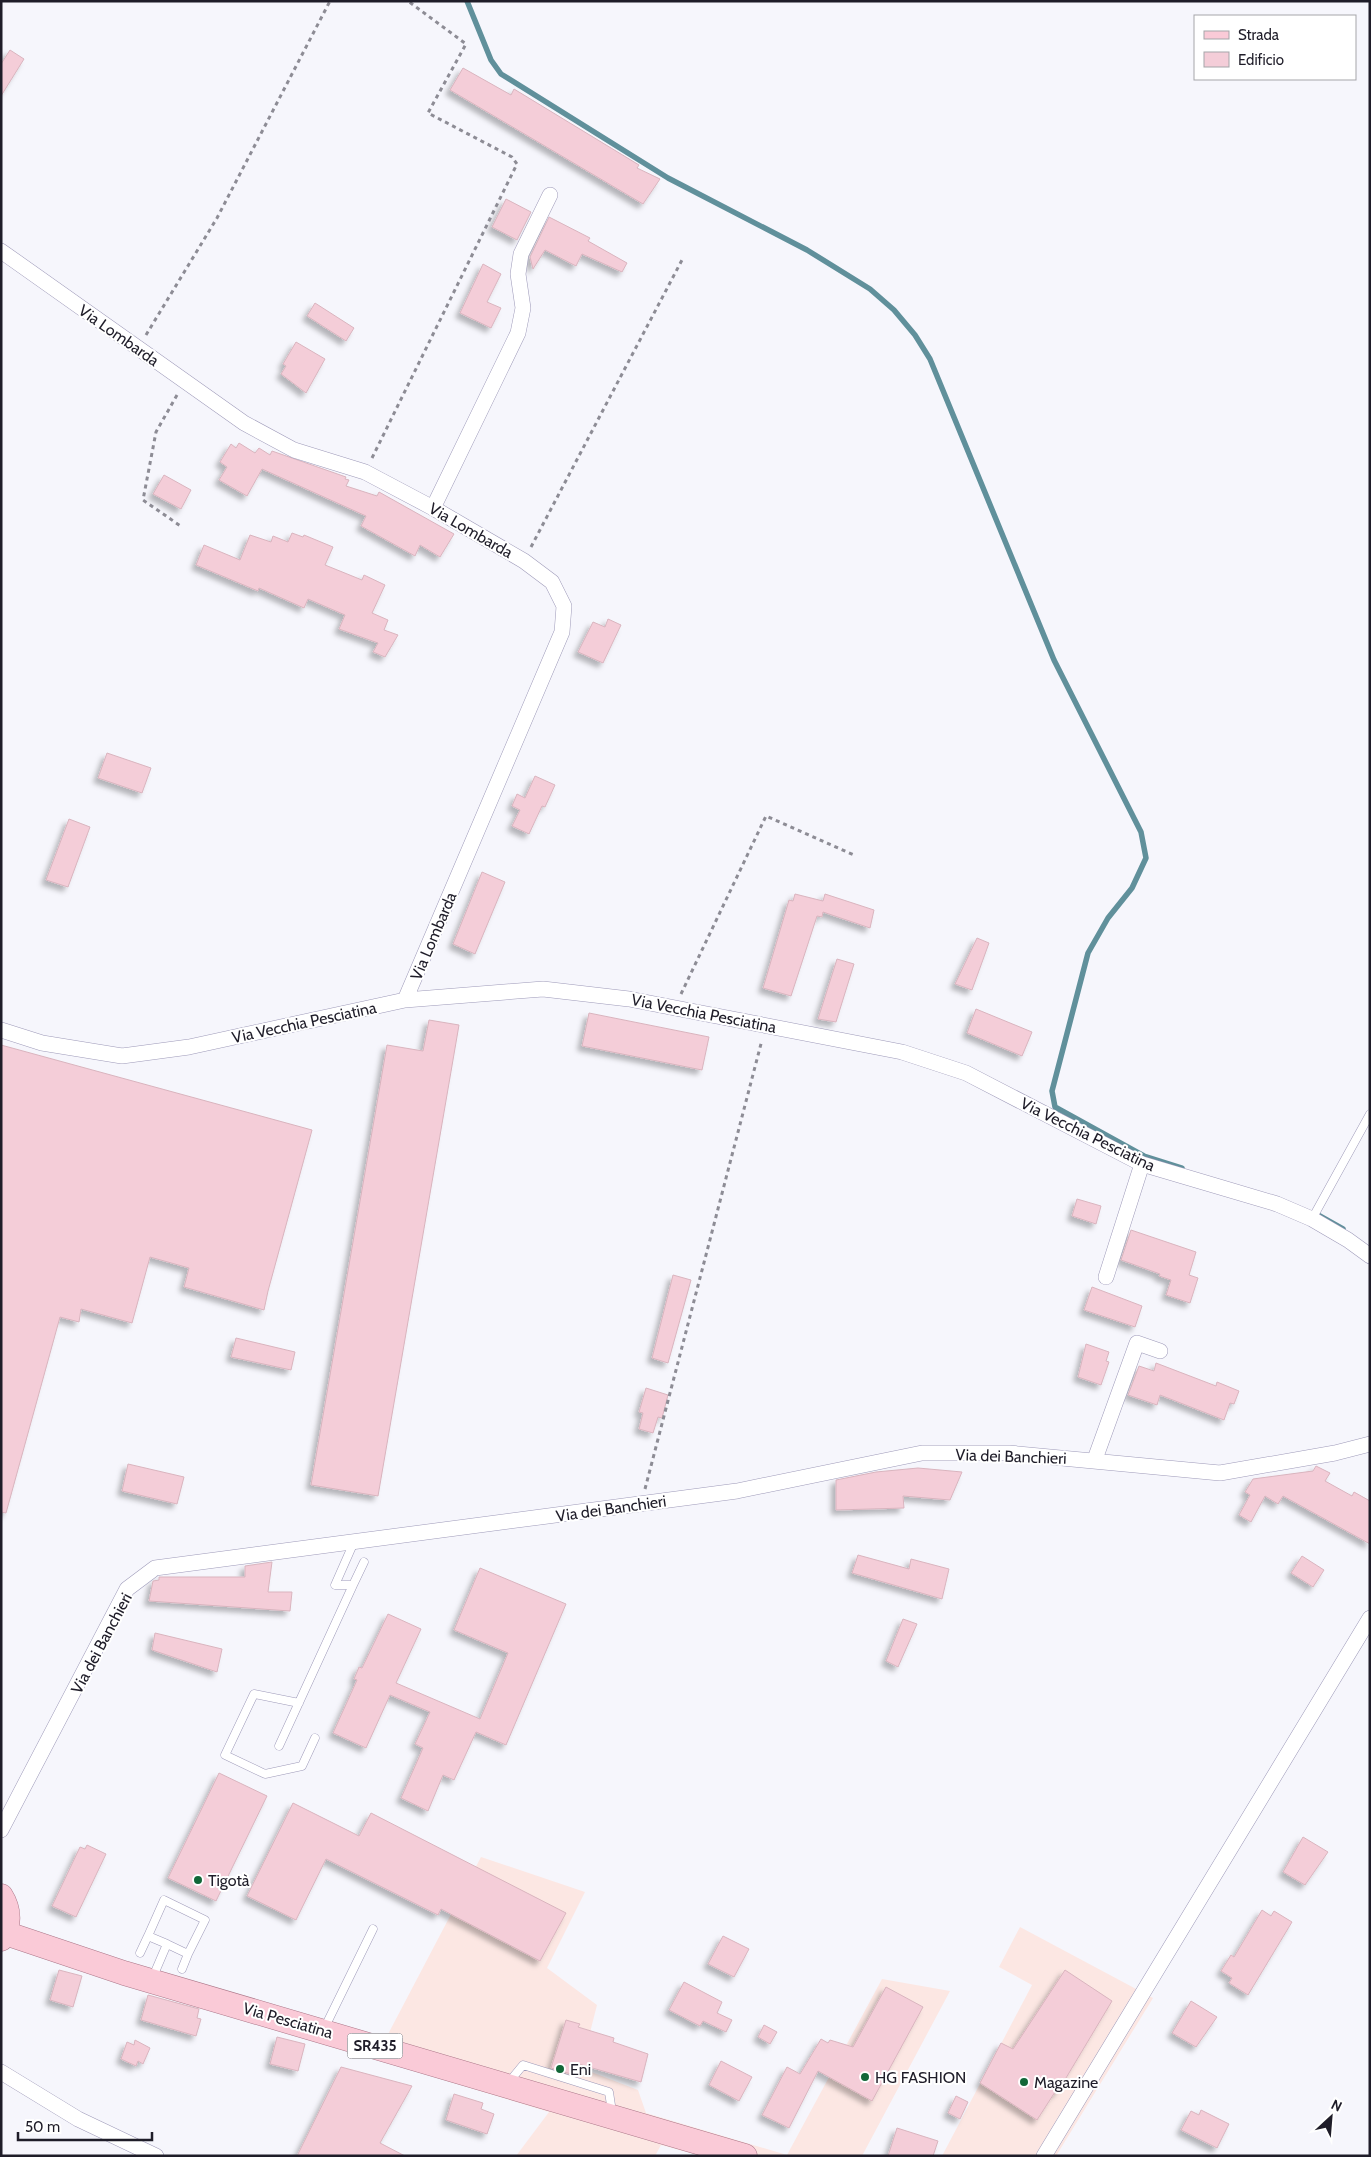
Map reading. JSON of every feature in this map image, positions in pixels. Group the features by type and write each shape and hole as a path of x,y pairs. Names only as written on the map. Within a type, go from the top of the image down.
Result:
{"main road":[{"name":"Via Pesciatina","path":"1,1896 7,1910 3,1936 745,2156"}],"street":[{"path":"433,508 518,333 523,308 518,274 521,254 550,195"},
{"name":"Via Lombarda","path":"1,251 244,424 294,450 365,472 433,508 524,561 552,582 564,606 562,632 405,1000"},
{"name":"Via Vecchia Pesciatina","path":"1,1030 42,1043 122,1056 189,1048 405,1000 543,989 629,999 902,1052 966,1073 1142,1164 1277,1204 1312,1219 1348,1240 1370,1256"},
{"path":"1106,1277 1142,1164"},
{"path":"1094,1459 1137,1343 1160,1351"},
{"name":"Via dei Banchieri","path":"1,1830 127,1590 154,1568 737,1491 922,1453 1009,1453 1094,1459 1220,1473 1336,1453 1370,1444"},
{"path":"1044,2156 1370,1618"},
{"path":"1,2072 78,2119 156,2156"}],"lane":[{"path":"1312,1219 1370,1114"},
{"path":"353,1585 336,1585 354,1542"},
{"path":"279,1746 364,1562"},
{"path":"299,1703 254,1694 225,1756 265,1774 302,1766 315,1738"},
{"path":"140,1953 164,1900 205,1920 182,1969"},
{"path":"323,2031 372,1929"},
{"path":"148,1936 188,1954"},
{"path":"152,1981 167,1944"}],"path":[{"path":"138,348 217,218 330,1"},
{"path":"365,472 517,164 512,157 428,113 466,44 408,1"},
{"path":"524,561 682,260"},
{"path":"182,527 143,500 156,432 185,382"},
{"path":"674,1007 766,816 854,855"},
{"path":"642,1504 766,1025"}],"shaded area":[{"path":"481,1857 585,1892 547,1968 597,2005 581,2068 638,2090 646,2113 787,2155 882,1979 950,1991 862,2156 701,2156 661,2145 655,2156 516,2156 549,2112 375,2059"},
{"path":"1020,1927 1153,1998 1056,2156 942,2156 1032,1985 999,1967"}],"building":[{"path":"10,50 24,59 1,96 1,64"},
{"path":"463,68 511,95 514,89 639,165 637,168 660,179 643,204 450,90"},
{"path":"506,199 531,212 517,240 492,227"},
{"path":"549,217 590,238 588,241 627,263 622,272 582,254 576,266 545,250 533,269 530,257"},
{"path":"483,264 501,274 487,302 501,308 491,328 460,313"},
{"path":"315,303 354,328 346,341 307,316"},
{"path":"296,342 325,359 306,393 281,374 286,366 283,364"},
{"path":"239,443 255,453 259,448 270,455 272,451 346,477 345,479 349,480 346,486 377,496 379,492 454,534 440,557 420,545 415,556 361,526 366,516 262,469 247,496 219,480 227,467 220,462 231,444 236,448"},
{"path":"164,475 191,490 181,509 153,494"},
{"path":"292,533 303,537 304,535 333,547 325,565 362,580 364,575 385,585 372,613 388,620 384,630 398,635 385,657 373,652 378,643 339,629 345,615 308,599 304,608 259,588 258,591 196,565 204,545 240,560 250,535 271,542 273,536 288,542"},
{"path":"608,619 621,625 603,663 578,652 593,622 605,627"},
{"path":"107,753 151,768 142,793 98,778"},
{"path":"535,776 555,785 545,807 542,806 529,834 512,826 520,810 512,806 517,794 525,798"},
{"path":"69,819 90,827 68,887 46,880"},
{"path":"482,872 505,882 475,954 453,944"},
{"path":"795,894 823,901 825,894 874,910 870,928 823,912 822,917 817,916 791,996 763,988 789,900 793,901"},
{"path":"977,938 989,943 972,990 955,984"},
{"path":"837,959 854,964 836,1022 818,1019"},
{"path":"976,1009 1032,1032 1022,1056 967,1033"},
{"path":"589,1013 709,1037 702,1070 582,1046"},
{"path":"429,1020 459,1025 378,1496 311,1485 387,1045 423,1051"},
{"path":"1,1045 312,1130 264,1310 184,1287 189,1268 150,1257 132,1323 81,1309 79,1322 60,1317 6,1513 1,1512"},
{"path":"1077,1199 1101,1206 1096,1224 1072,1216"},
{"path":"1131,1230 1196,1252 1189,1275 1198,1278 1190,1303 1166,1295 1171,1280 1121,1260"},
{"path":"673,1275 691,1280 668,1363 652,1358"},
{"path":"1092,1287 1142,1306 1135,1327 1084,1310"},
{"path":"236,1338 295,1352 291,1370 231,1357"},
{"path":"1086,1344 1109,1352 1106,1361 1109,1362 1101,1385 1078,1377"},
{"path":"1156,1363 1216,1386 1217,1382 1239,1391 1234,1404 1230,1403 1224,1420 1160,1395 1157,1405 1128,1395 1139,1366 1154,1371"},
{"path":"646,1388 668,1395 662,1418 658,1417 653,1433 639,1429 643,1413 639,1412"},
{"path":"128,1464 184,1477 177,1504 122,1491"},
{"path":"1316,1466 1330,1473 1325,1481 1352,1496 1354,1492 1370,1501 1370,1544 1283,1496 1278,1504 1265,1496 1251,1522 1239,1515 1250,1495 1245,1492 1253,1479 1313,1471"},
{"path":"918,1468 962,1472 950,1500 903,1496 904,1508 836,1510 836,1480 876,1472"},
{"path":"858,1555 909,1569 911,1559 949,1569 942,1599 852,1573"},
{"path":"1302,1556 1324,1570 1313,1587 1291,1573"},
{"path":"272,1562 268,1592 292,1592 290,1611 149,1601 153,1581 159,1580 159,1577 245,1577 245,1566"},
{"path":"480,1568 566,1604 506,1745 476,1732 454,1780 443,1775 428,1811 401,1798 423,1748 415,1744 430,1712 390,1695 366,1748 333,1733 357,1680 354,1679 359,1667 362,1668 388,1614 421,1629 396,1683 480,1719 508,1653 454,1630"},
{"path":"903,1619 917,1624 898,1667 886,1661"},
{"path":"155,1633 222,1649 217,1672 152,1650"},
{"path":"219,1773 267,1796 216,1901 168,1878"},
{"path":"293,1803 359,1836 371,1813 566,1913 540,1961 441,1909 438,1915 326,1859 296,1920 247,1896"},
{"path":"1303,1837 1328,1852 1305,1885 1283,1872"},
{"path":"87,1845 106,1854 76,1917 52,1906 80,1847 85,1849"},
{"path":"1262,1910 1271,1916 1274,1911 1292,1922 1248,1995 1229,1983 1232,1978 1221,1971 1231,1955 1234,1957"},
{"path":"723,1936 749,1949 734,1977 708,1964"},
{"path":"59,1970 82,1976 73,2007 50,2000"},
{"path":"1065,1970 1112,2001 1057,2093 1055,2092 1037,2120 980,2083 1001,2043 1013,2049"},
{"path":"684,1982 722,2002 717,2013 732,2020 726,2032 703,2021 700,2026 669,2010"},
{"path":"886,1987 923,2007 872,2101 818,2071 789,2128 762,2115 787,2067 800,2074 821,2039 828,2043 830,2040 853,2047"},
{"path":"148,1995 199,2009 197,2018 201,2019 196,2036 141,2020"},
{"path":"1191,2001 1217,2017 1196,2047 1172,2033"},
{"path":"566,2020 580,2024 578,2027 614,2038 613,2042 648,2054 641,2082 575,2063 571,2074 551,2068"},
{"path":"764,2025 777,2032 770,2044 758,2037"},
{"path":"277,2037 305,2044 298,2071 270,2064"},
{"path":"135,2040 150,2048 143,2064 138,2061 136,2066 121,2059 127,2042 134,2045"},
{"path":"721,2061 752,2077 739,2101 709,2085"},
{"path":"341,2067 412,2086 380,2143 405,2156 297,2156"},
{"path":"454,2094 483,2103 481,2109 494,2114 487,2134 446,2120"},
{"path":"956,2096 968,2102 960,2119 948,2113"},
{"path":"1201,2110 1229,2124 1217,2148 1181,2130 1191,2111 1199,2115"},
{"path":"897,2128 938,2141 933,2156 888,2156"}],"waterway":[{"path":"467,1 491,60 501,74 668,178 807,250 870,289 894,310 915,335 930,359 1054,660 1141,832 1146,858 1132,888 1108,918 1088,953 1052,1091 1055,1107 1144,1156 1182,1168"},
{"path":"1318,1215 1343,1229"}],"place":[{"name":"Tigotà","path":"198,1880"},
{"name":"Eni","path":"560,2069"},
{"name":"HG FASHION","path":"865,2077"},
{"name":"Magazine","path":"1024,2082"}]}
